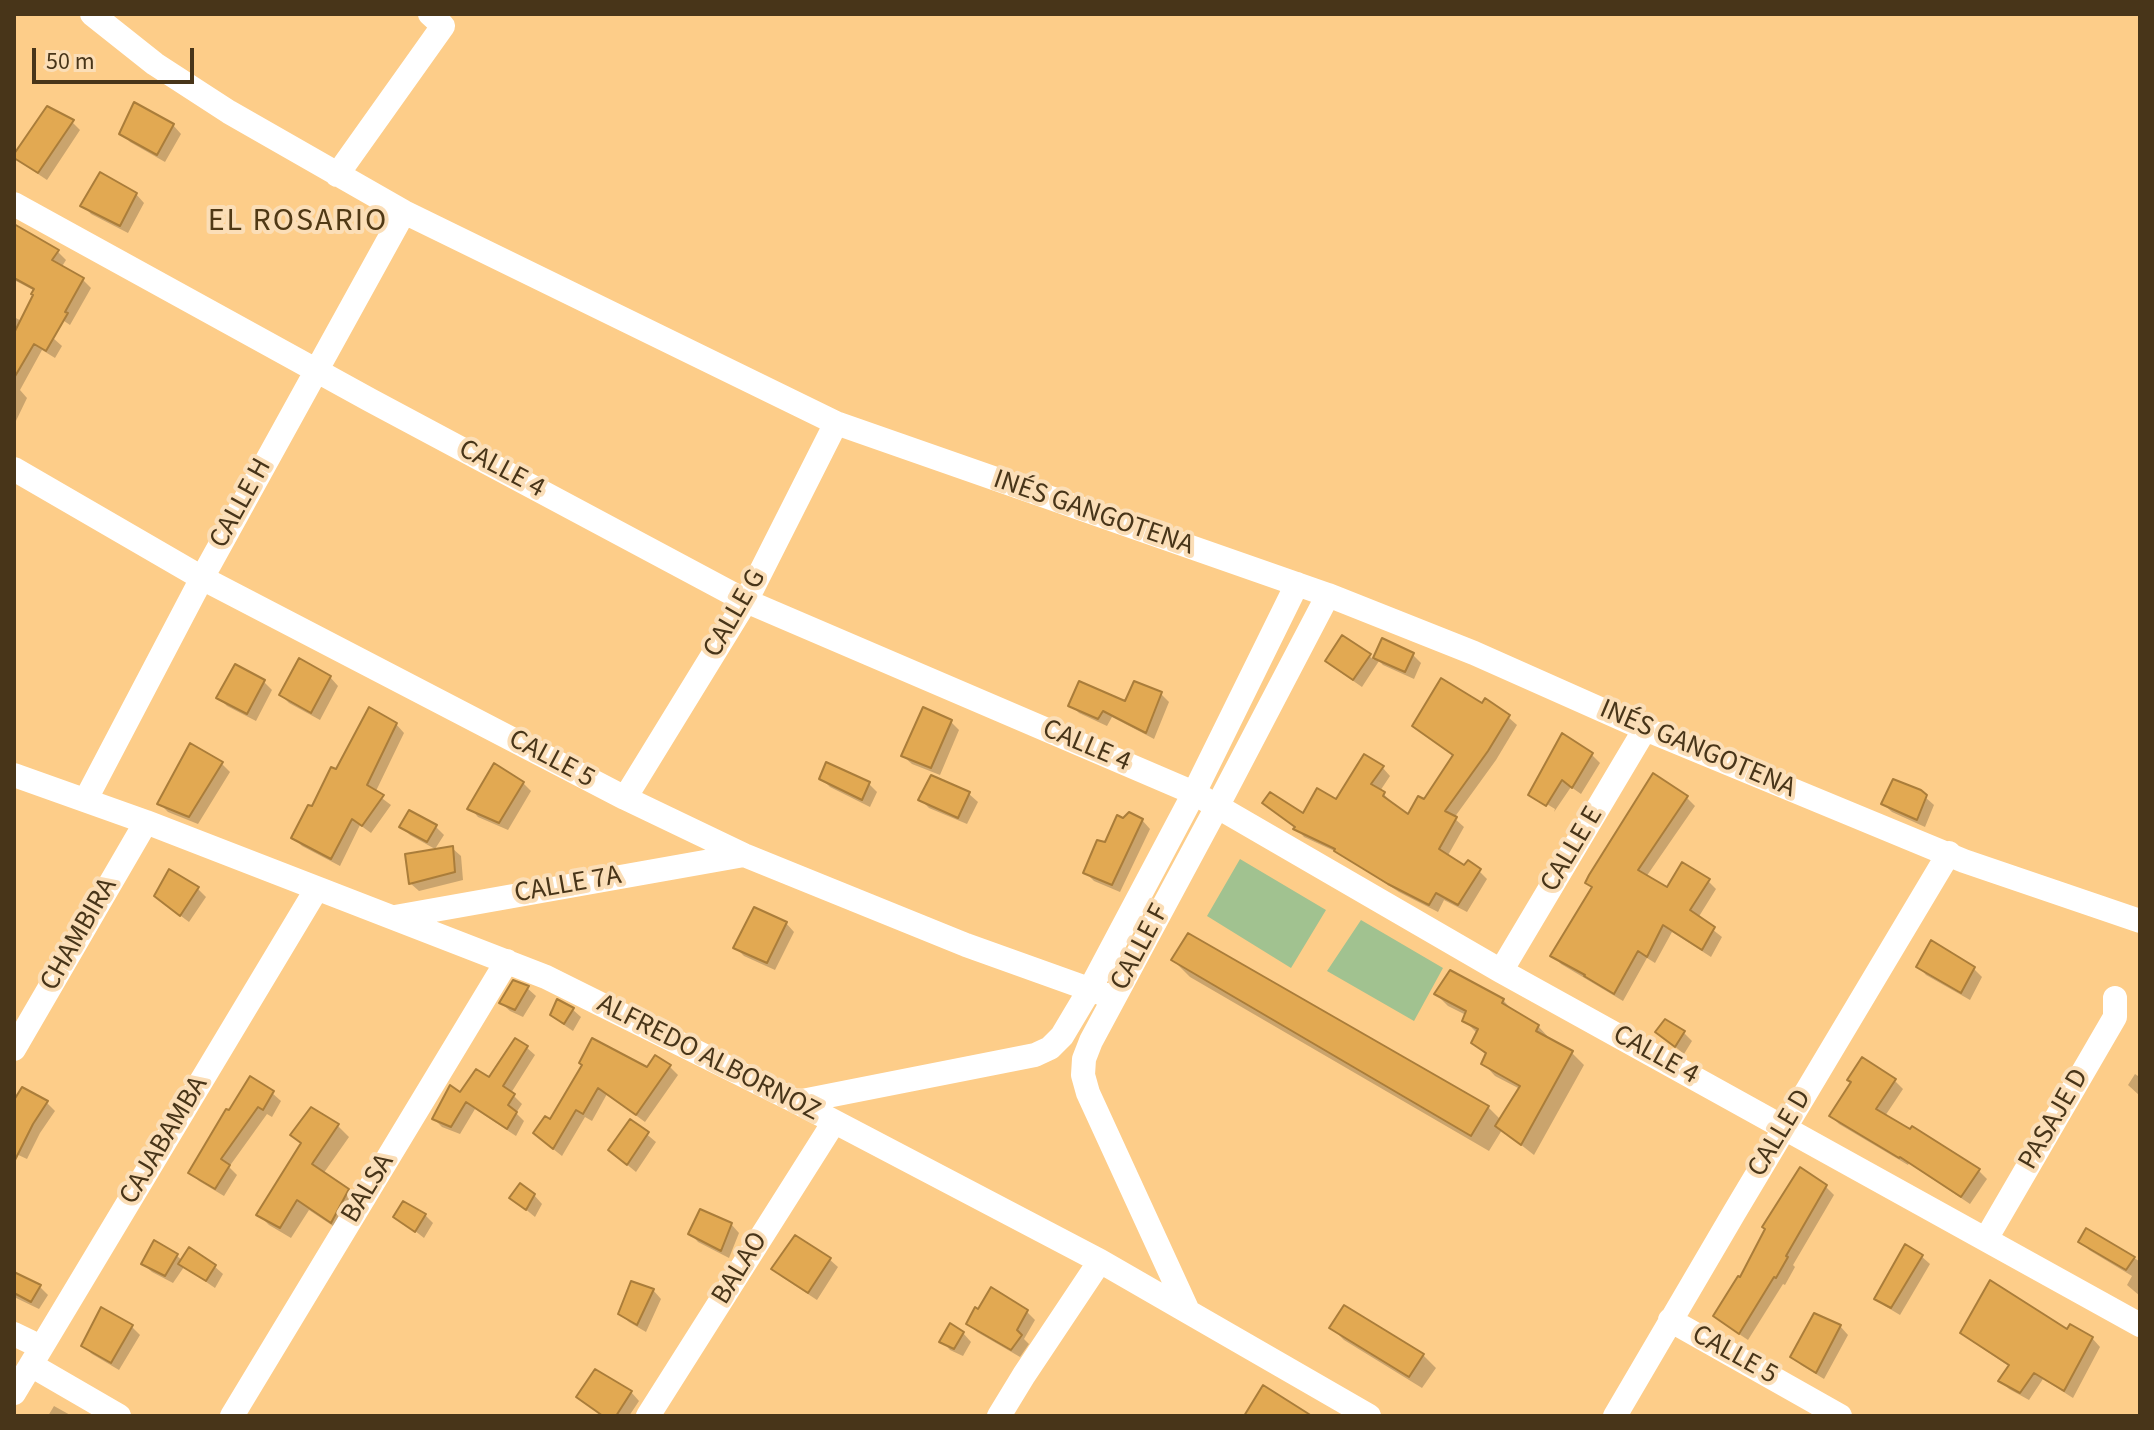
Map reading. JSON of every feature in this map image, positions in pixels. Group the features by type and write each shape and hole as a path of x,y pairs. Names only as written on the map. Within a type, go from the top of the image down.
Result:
{"street":[{"name":"INÉS GANGOTENA","path":"92,14 155,64 229,112 404,212 836,423 1328,595 1474,653 1645,729 1964,861 2140,921"},
{"path":"337,175 442,18"},
{"name":"CALLE 4","path":"14,204 746,601 1218,805 1501,971 2140,1325"},
{"name":"CALLE H","path":"86,799 202,578 404,212"},
{"name":"CALLE G","path":"625,798 746,601 836,423"},
{"name":"CALLE 5","path":"14,469 202,578 625,798 744,855 966,945 1114,998"},
{"name":"CALLE F","path":"797,1102 1035,1055 1050,1048 1062,1036 1194,793 1297,584"},
{"name":"CALLE F","path":"1188,1311 1088,1093 1083,1075 1084,1059 1328,595"},
{"name":"CALLE E","path":"1501,971 1645,729"},
{"name":"ALFREDO ALBORNOZ","path":"14,775 86,799 546,977 797,1102 1100,1261 1369,1416"},
{"name":"CHAMBIRA","path":"14,1049 146,822"},
{"name":"CALLE D","path":"1615,1416 1949,853"},
{"name":"CALLE 7A","path":"392,917 744,855"},
{"name":"CAJABAMBA","path":"14,1393 316,890"},
{"name":"BALSA","path":"232,1416 507,961"},
{"name":"PASAJE D","path":"1986,1239 2115,1017 2115,998"},
{"name":"BALAO","path":"648,1416 834,1122"},
{"path":"999,1416 1100,1261"},
{"name":"CALLE 5","path":"1670,1320 1840,1416"},
{"path":"14,1334 36,1356 119,1416"}],"green space":[{"path":"1240,859 1326,910 1291,968 1207,916"},
{"path":"1361,920 1443,968 1414,1021 1327,971"}],"building":[{"path":"134,102 174,124 157,155 119,134"},
{"path":"47,106 74,120 38,173 14,158 14,154"},
{"path":"100,172 137,193 120,226 80,206"},
{"path":"14,224 59,250 52,260 84,278 46,351 34,344 14,378 14,333 34,289 14,278"},
{"path":"1342,635 1371,654 1353,680 1325,661"},
{"path":"1382,638 1414,653 1405,672 1373,658"},
{"path":"299,658 331,676 311,713 279,695"},
{"path":"235,664 265,680 247,714 216,698"},
{"path":"1441,678 1482,703 1485,698 1510,715 1445,811 1457,817 1439,849 1464,865 1468,860 1481,869 1458,905 1436,893 1429,905 1388,884 1335,849 1293,829 1295,827 1262,803 1270,792 1303,813 1317,788 1336,799 1364,754 1384,766 1371,784 1385,792 1383,796 1408,814 1418,796 1424,799 1453,755 1412,726"},
{"path":"1079,681 1125,701 1134,681 1162,692 1146,733 1103,711 1098,719 1068,706"},
{"path":"369,707 397,723 367,785 384,795 362,826 352,819 331,859 291,838 308,805 312,806 331,767 336,769"},
{"path":"923,707 952,720 931,768 901,756"},
{"path":"1562,733 1593,753 1572,788 1562,780 1546,806 1528,795"},
{"path":"190,743 223,762 189,817 157,804"},
{"path":"826,762 870,782 862,800 819,779"},
{"path":"494,763 524,782 499,823 467,809"},
{"path":"1653,773 1688,796 1638,870 1667,887 1682,862 1710,879 1690,910 1715,927 1702,950 1663,925 1647,957 1638,951 1614,994 1550,956 1592,887 1585,883 1589,875"},
{"path":"931,775 970,792 958,818 918,800"},
{"path":"1893,779 1927,795 1917,820 1881,804"},
{"path":"409,810 437,825 427,842 399,827"},
{"path":"1129,812 1143,819 1112,885 1083,873 1097,840 1105,842 1117,815 1123,818"},
{"path":"453,846 455,872 409,884 405,854"},
{"path":"169,869 199,887 180,916 154,896"},
{"path":"754,907 787,922 767,963 733,948"},
{"path":"1188,933 1489,1106 1471,1136 1171,960"},
{"path":"1931,940 1975,967 1961,993 1916,967"},
{"path":"1450,970 1504,999 1502,1003 1539,1025 1536,1031 1573,1051 1521,1145 1495,1126 1520,1086 1481,1064 1486,1053 1471,1043 1478,1029 1462,1021 1466,1011 1434,994"},
{"path":"513,980 529,986 515,1010 499,1003"},
{"path":"557,999 574,1008 564,1024 550,1015"},
{"path":"1665,1019 1685,1031 1675,1047 1655,1032"},
{"path":"515,1038 528,1046 503,1086 515,1094 508,1105 517,1112 507,1129 466,1102 451,1127 432,1119 450,1085 460,1092 476,1069 489,1077"},
{"path":"592,1038 647,1067 655,1055 671,1065 636,1115 598,1088 583,1114 576,1110 553,1149 533,1133 545,1116 550,1119 582,1065 579,1063"},
{"path":"1862,1057 1896,1079 1876,1109 1910,1129 1912,1126 1980,1169 1961,1197 1829,1116 1851,1082 1847,1080"},
{"path":"250,1076 274,1091 263,1110 258,1107 221,1159 230,1165 215,1189 188,1173 226,1109 229,1110"},
{"path":"22,1087 48,1101 14,1162 14,1100"},
{"path":"311,1107 339,1124 312,1164 349,1189 331,1223 297,1200 280,1228 256,1215 301,1143 290,1135"},
{"path":"630,1119 649,1132 627,1165 608,1150"},
{"path":"1800,1167 1827,1185 1776,1278 1739,1334 1713,1316 1740,1277 1765,1229 1762,1227"},
{"path":"520,1183 535,1194 526,1210 509,1198"},
{"path":"403,1201 426,1214 415,1232 393,1217"},
{"path":"700,1209 732,1223 721,1251 688,1234"},
{"path":"2086,1228 2135,1257 2126,1270 2078,1242"},
{"path":"795,1235 831,1258 808,1293 771,1269"},
{"path":"154,1240 178,1254 165,1276 141,1264"},
{"path":"1905,1244 1923,1255 1891,1308 1874,1299"},
{"path":"189,1247 216,1265 206,1281 178,1264"},
{"path":"14,1272 41,1285 31,1302 14,1293"},
{"path":"1990,1280 2067,1329 2070,1324 2093,1337 2064,1391 2034,1373 2020,1393 1998,1381 2009,1365 1960,1333"},
{"path":"631,1281 654,1289 637,1325 618,1314"},
{"path":"991,1287 1028,1310 1017,1330 1022,1335 1011,1350 966,1324"},
{"path":"1344,1305 1424,1354 1409,1377 1329,1328"},
{"path":"101,1307 133,1325 111,1363 81,1346"},
{"path":"1814,1313 1841,1325 1816,1373 1790,1357"},
{"path":"950,1323 964,1332 954,1349 939,1342"},
{"path":"595,1369 632,1391 616,1416 603,1416 576,1397"},
{"path":"1263,1385 1312,1416 1244,1416"}],"district":[{"name":"EL ROSARIO","path":"298,223"}]}
